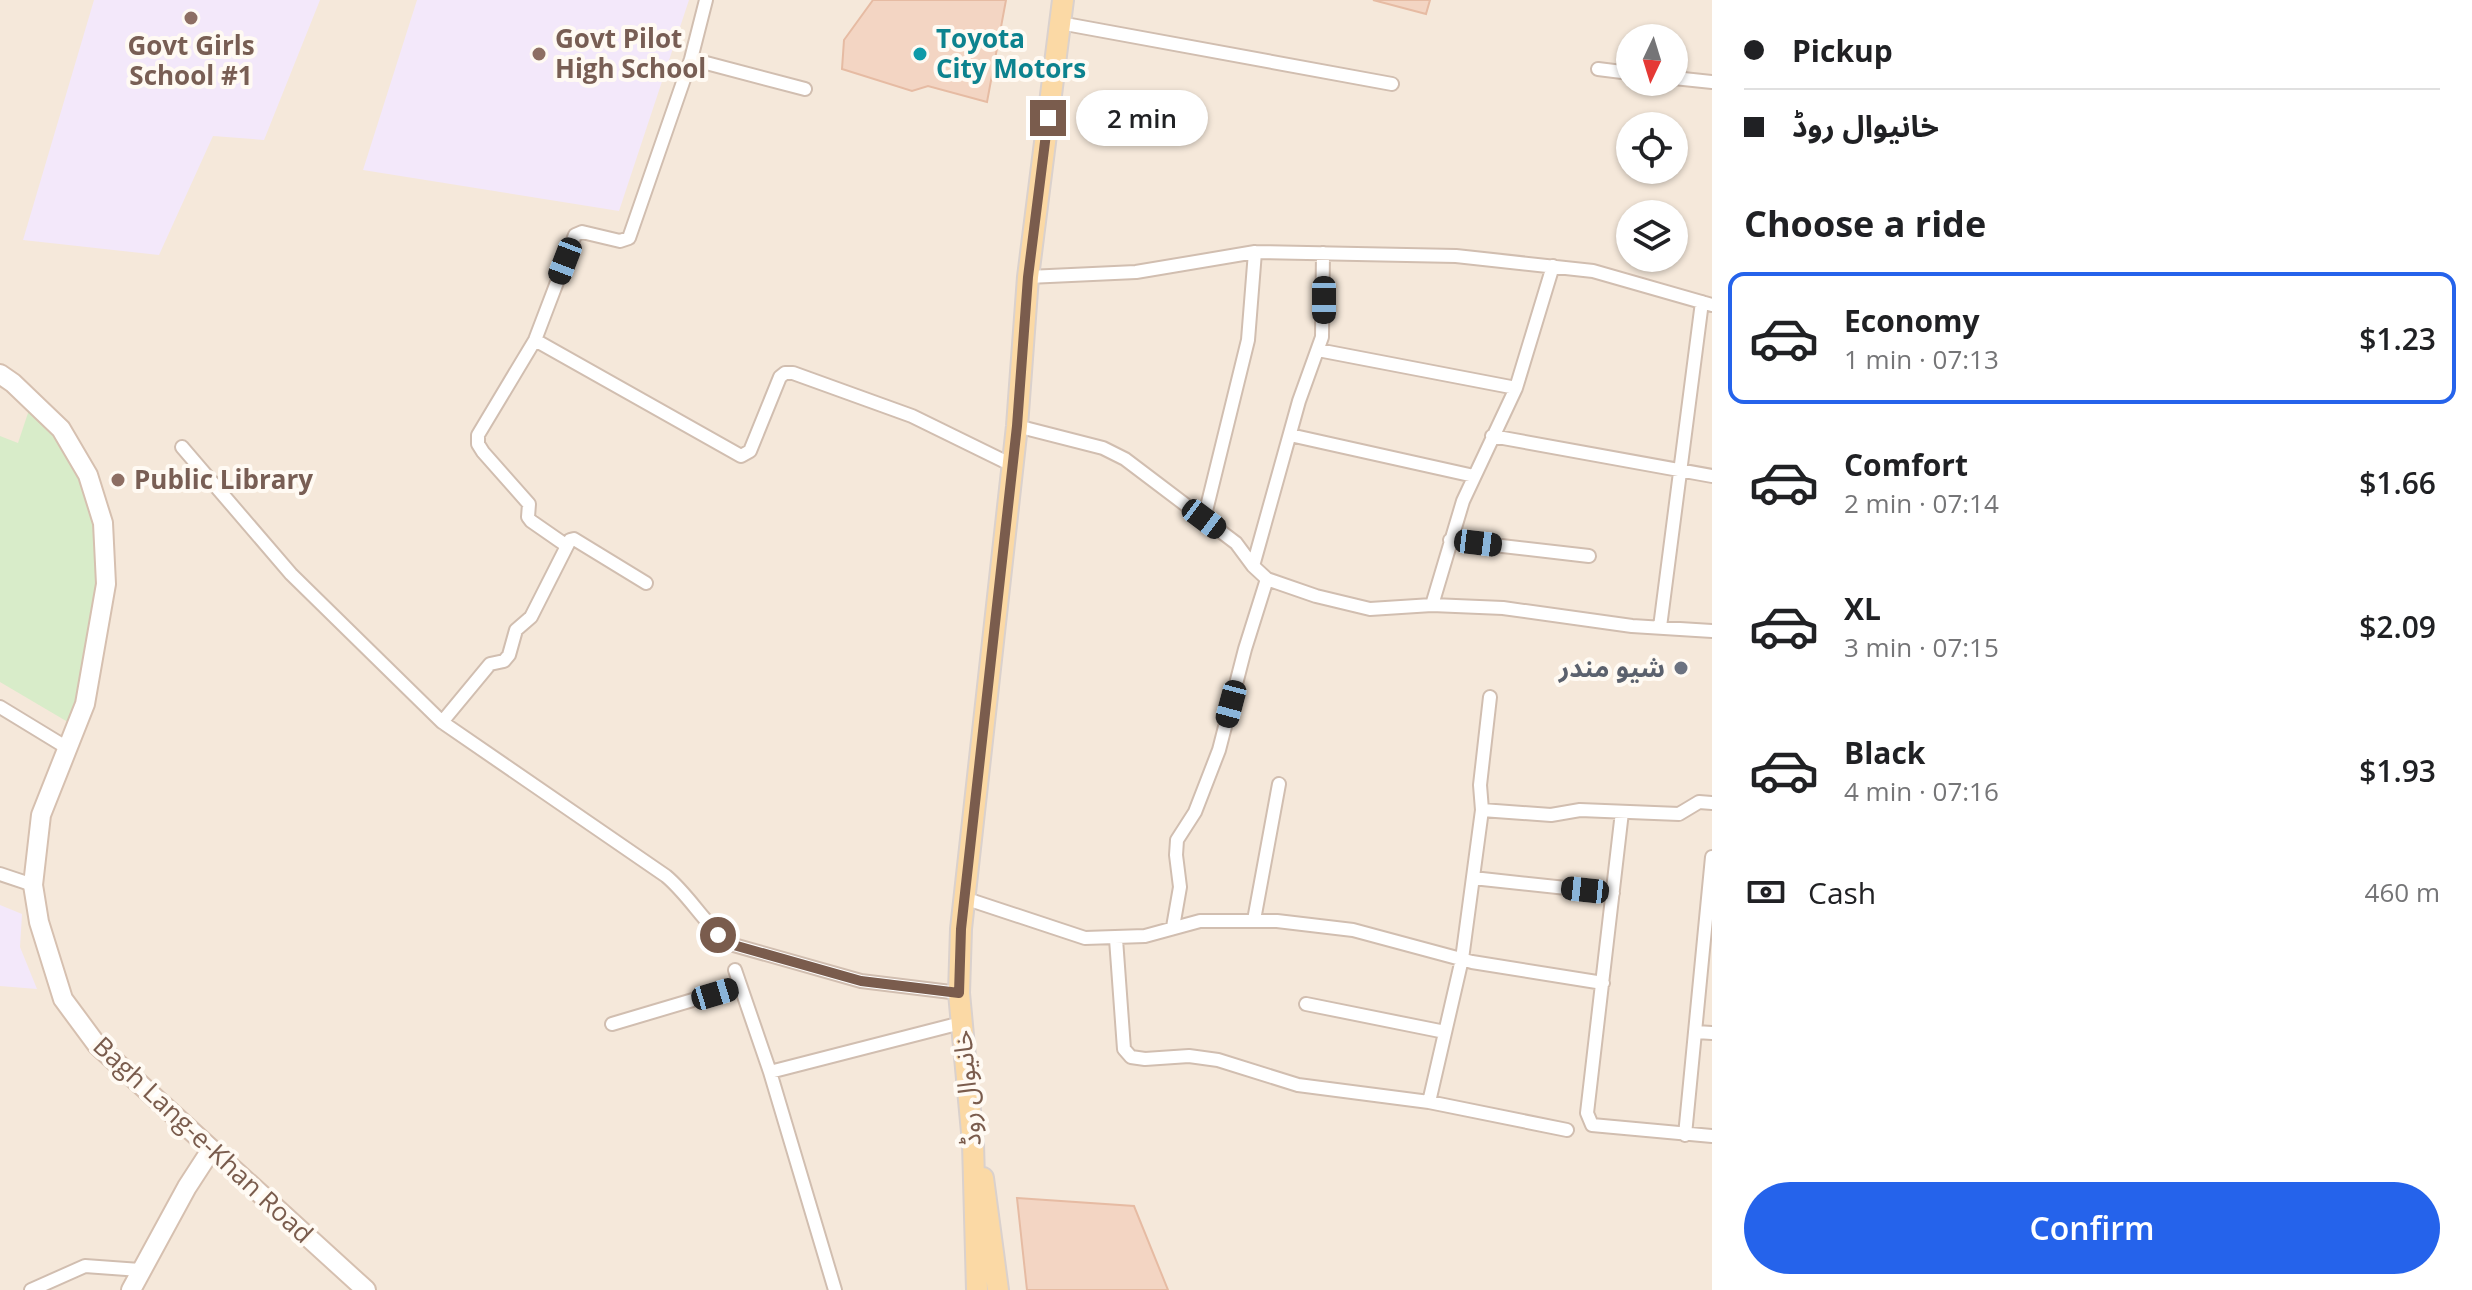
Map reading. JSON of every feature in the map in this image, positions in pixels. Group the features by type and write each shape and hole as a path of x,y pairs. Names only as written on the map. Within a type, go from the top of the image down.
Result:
{"main road":[{"name":"خانیوال روڈ","path":"977,1290 973,1143 959,993 964,898 1017,426 1028,277 1063,0"},
{"path":"973,1143 988,1200 998,1290"},
{"name":"خانیوال روڈ","path":"974,1173 989,1290"},
{"path":"968,1290 966,1221 974,1173"}],"street":[{"path":"567,546 531,521 528,517 529,504 478,444 478,435 535,340 575,235 582,232 620,241 629,238 691,59 706,0"},
{"path":"1060,23 1392,84"},
{"path":"691,59 805,89"},
{"path":"1598,69 1616,71"},
{"path":"1688,79 1712,82"},
{"path":"1028,277 1136,272 1255,252 1456,256 1610,275 1707,304 1680,470 1660,627"},
{"path":"1204,519 1251,322 1255,252"},
{"path":"1253,566 1318,350 1324,323 1323,253"},
{"path":"1432,605 1450,540 1474,476 1516,388 1553,266"},
{"path":"535,340 741,456 750,451 780,377 793,373 912,416 1012,465"},
{"path":"1318,350 1516,388"},
{"path":"0,374 61,429 88,475 103,523 106,584 85,704 69,749 0,707"},
{"path":"1017,426 1114,453 1236,543 1267,579 1357,607 1432,605 1503,608 1632,626 1712,631"},
{"path":"1290,435 1474,476"},
{"path":"1492,436 1712,476"},
{"path":"182,447 291,574 442,722 666,876 681,889 718,935 730,944 861,981 959,993"},
{"path":"442,722 490,664 504,661 509,655 516,630 531,617 567,546 574,539 646,583"},
{"path":"1450,540 1589,556"},
{"path":"1173,927 1180,887 1177,840 1195,812 1219,750 1267,579"},
{"path":"1429,1102 1462,959 1482,810 1480,785 1490,697"},
{"name":"Bagh Lang-e-Khan Road","path":"69,749 41,815 33,885 39,922 63,999 97,1045 366,1290"},
{"path":"1254,920 1279,784"},
{"path":"1482,810 1551,815 1580,810 1679,814 1699,802 1712,803"},
{"path":"1622,812 1587,1113 1589,1121 1592,1125 1712,1136"},
{"path":"1685,1135 1712,857"},
{"path":"0,874 33,885"},
{"path":"1473,878 1613,893"},
{"path":"964,898 1085,938 1145,936 1200,921 1254,920 1353,930 1462,959 1603,983"},
{"path":"1116,939 1124,1049 1131,1057 1189,1056 1218,1060 1298,1085 1429,1102 1567,1130"},
{"path":"735,970 770,1072 835,1290"},
{"path":"612,1024 740,986"},
{"path":"1306,1004 1445,1032"},
{"path":"770,1072 961,1023"},
{"path":"1696,1032 1712,1033"},
{"path":"131,1290 211,1150"},
{"path":"31,1290 85,1266 140,1270"}],"shaded area":[{"path":"0,0 1712,0 1712,1290 0,1290"},
{"path":"94,0 320,0 264,140 213,136 159,255 23,240"},
{"path":"417,0 689,0 619,211 363,170"},
{"path":"0,905 22,914 20,947 37,989 0,986"}],"green space":[{"path":"32,401 97,498 106,584 78,728 0,682 0,436 18,443"}],"building":[{"name":"Toyota City Motors","path":"873,0 1006,0 987,102 928,86 912,91 842,69 844,40"},
{"path":"1373,0 1430,0 1426,14"},
{"path":"1017,1198 1134,1206 1168,1290 1027,1290"}],"place":[{"name":"Govt Girls School #1","path":"191,18"},
{"name":"Govt Pilot High School","path":"539,54"},
{"name":"Toyota City Motors","path":"920,54"},
{"name":"Public Library","path":"118,480"},
{"name":"شیو مندر","path":"1681,668"}],"route":[{"path":"718,935 730,944 861,981 959,993 961,929 1017,426 1028,277 1048,118"}]}
